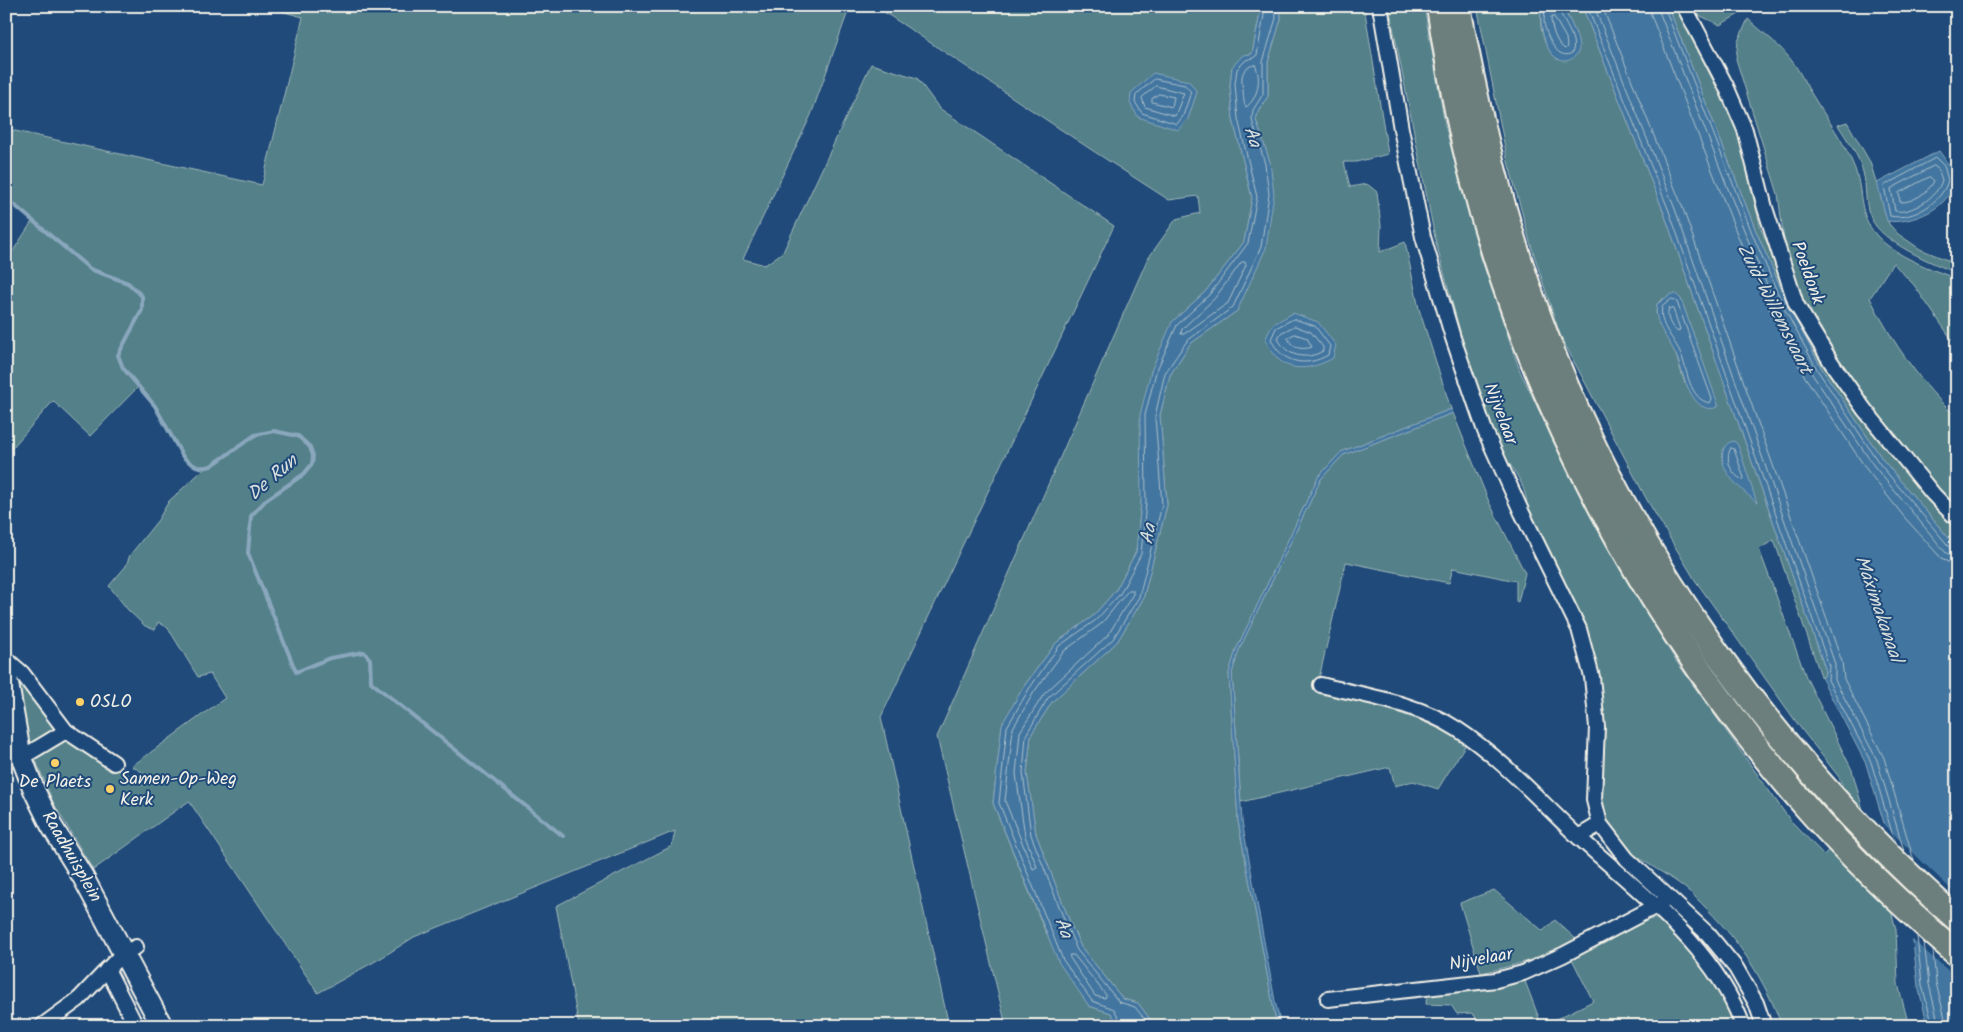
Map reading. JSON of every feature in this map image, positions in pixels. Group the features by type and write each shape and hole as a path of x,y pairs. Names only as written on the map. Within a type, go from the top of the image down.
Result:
{"highway":[{"path":"1439,6 1450,75 1472,174 1524,337 1565,432 1631,560 1686,648 1740,725 1812,814 1886,889 1957,954"},
{"path":"1458,6 1469,70 1495,176 1526,281 1572,396 1626,507 1674,591 1726,665 1788,745 1870,836 1957,919"}],"main road":[{"name":"Raadhuisplein","path":"6,672 21,758 51,825 130,950 162,1026"}],"street":[{"name":"Nijvelaar","path":"1380,6 1401,129 1421,228 1453,338 1485,431 1522,513 1579,629 1592,677 1597,727 1594,800 1600,824 1627,859 1708,934 1736,968 1756,1004 1764,1026"},
{"name":"Poeldonk","path":"1684,6 1726,86 1745,130 1765,208 1796,304 1831,362 1864,409 1933,494 1957,519"},
{"path":"6,659 22,673 66,731 114,763"},
{"path":"1321,685 1425,712 1456,729 1488,753 1578,837 1655,905 1706,959 1734,1000 1743,1026"},
{"path":"21,758 66,731"},
{"path":"1578,837 1600,824"},
{"name":"Nijvelaar","path":"1328,999 1496,980 1523,973 1597,938 1655,905 1672,900"},
{"path":"42,1026 79,999 107,969 130,950"},
{"path":"107,969 136,1026"}],"green space":[{"path":"262,6 850,6 811,115 743,259 765,265 783,252 871,64 917,78 939,108 1114,226 881,717 949,1026 579,1026 556,906 672,846 675,831 414,937 381,958 318,993 189,801 93,870 53,802 34,756 66,737 88,755 125,772 142,786 148,776 132,766 225,698 210,674 198,677 168,628 158,622 155,630 145,626 128,610 109,586 126,566 130,555 158,520 169,501 204,469 190,464 183,457 155,406 138,387 90,436 53,401 6,455 6,262 33,220 6,198 6,129 262,185 303,17"},
{"path":"875,6 1258,6 1260,14 1252,54 1232,67 1230,85 1233,119 1252,198 1244,242 1205,292 1172,322 1141,503 1136,552 1116,590 1093,616 1056,643 1024,686 1002,725 993,803 1045,931 1089,1006 1111,1013 1119,1026 1006,1026 937,737 1147,260 1176,219 1200,213 1198,196 1169,200"},
{"path":"1280,6 1364,6 1388,154 1356,162 1344,162 1350,187 1367,184 1377,192 1381,226 1380,252 1405,242 1419,309 1451,409 1341,452 1318,477 1236,650 1229,673 1238,821 1277,1026 1155,1026 1138,1003 1123,999 1081,947 1072,927 1036,834 1027,773 1031,735 1052,702 1117,642 1143,599 1167,505 1160,415 1170,375 1190,344 1237,311 1270,162 1256,120 1258,112 1268,96 1268,62 1281,19"},
{"path":"1389,6 1424,6 1445,125 1480,255 1520,371 1572,479 1618,564 1676,661 1790,820 1824,855 1846,829 1848,801 1839,777 1802,730 1695,580 1647,500 1560,335 1530,242 1507,158 1477,6 1541,6 1541,28 1543,35 1548,47 1558,60 1576,34 1563,6 1582,6 1664,213 1825,668 1825,674 1822,679 1774,540 1759,549 1806,677 1852,770 1896,929 1898,984 1909,1026 1782,1026 1760,978 1731,935 1688,890 1630,851 1612,833 1605,821 1599,798 1604,715 1595,657 1588,635 1569,591 1526,508 1527,502 1520,480 1511,466 1501,456 1470,368 1436,243","holes":["1662,299 1681,299 1718,407 1685,384 1676,355 1656,313 1657,304"]},
{"path":"1668,6 1677,6 1737,130 1761,229 1794,306 1957,524 1957,548 1883,460 1822,369 1789,307 1756,231"},
{"path":"1688,6 1733,6 1739,14 1720,25 1690,11"},
{"path":"1748,19 1791,60 1841,140 1858,178 1866,219 1877,236 1904,256 1925,267 1957,279 1957,347 1914,285 1893,263 1870,298 1908,362 1931,391 1957,418 1957,508 1924,472 1845,373 1802,308 1784,241 1778,194 1736,59 1738,41"},
{"path":"1847,122 1870,162 1889,224 1898,234 1920,249 1957,264 1957,273 1896,244 1877,227 1871,218 1866,201 1864,178 1859,160 1838,125"},
{"path":"1453,413 1489,502 1525,573 1518,602 1516,601 1516,581 1453,568 1449,583 1346,562 1317,687 1431,725 1449,733 1466,744 1438,789 1413,781 1395,786 1390,767 1241,802 1232,673 1239,650 1321,479 1343,455"},
{"path":"15,669 58,728 30,745 20,708"},
{"path":"1494,890 1543,931 1555,920 1578,941 1555,952 1531,960 1481,973 1460,903"},
{"path":"1646,919 1657,919 1692,956 1720,994 1736,1026 1542,1026 1593,1001 1570,955"},
{"path":"1523,976 1542,1026 1478,1026 1475,1016 1471,1013 1457,1014 1451,1005 1426,1004 1427,991"}],"water":[{"name":"Aa","path":"1258,6 1280,6 1281,19 1268,62 1268,96 1258,112 1256,120 1270,162 1274,194 1266,248 1237,311 1190,344 1170,375 1160,415 1167,505 1143,599 1117,642 1052,702 1031,735 1027,773 1036,834 1072,927 1081,947 1123,999 1138,1003 1155,1026 1119,1026 1111,1013 1089,1006 1059,963 993,803 1002,724 1024,686 1056,643 1093,616 1116,590 1136,552 1141,503 1140,415 1151,371 1172,322 1205,292 1244,242 1252,198 1233,119 1230,86 1232,67 1243,55 1252,54 1260,14"},
{"path":"1541,6 1563,6 1579,46 1575,56 1569,60 1562,61 1558,59 1548,49 1543,35"},
{"path":"1582,6 1668,6 1756,231 1789,307 1822,369 1883,460 1957,548 1957,1026 1928,1026 1918,986 1912,933 1890,843 1866,764 1822,679 1825,674 1825,668 1664,213"},
{"path":"1153,73 1189,81 1197,92 1188,119 1178,130 1138,117 1130,103 1131,93"},
{"path":"1939,151 1948,164 1953,179 1952,189 1947,198 1939,206 1918,217 1907,220 1887,221 1877,183"},
{"path":"1671,294 1676,294 1681,299 1718,407 1709,409 1701,406 1695,399 1685,381 1676,355 1659,325 1656,311 1657,304"},
{"path":"1293,313 1318,322 1336,345 1333,358 1306,368 1298,368 1284,364 1276,357 1265,340 1272,325"},
{"path":"1451,409 1453,413 1343,455 1321,479 1239,650 1232,673 1242,821 1281,1026 1277,1026 1238,821 1229,673 1236,650 1318,477 1341,452"},
{"path":"1734,441 1738,445 1757,503 1739,487 1724,467 1723,451 1728,443"}],"pier":[{"path":"1882,823 1957,895 1957,978 1910,938"}],"waterway":[{"name":"De Run","path":"6,198 90,269 128,283 142,296 142,310 118,355 123,368 155,406 186,460 199,467 211,466 255,435 274,431 298,436 310,447 313,456 312,464 304,474 266,500 251,516 248,553 296,672 330,658 364,652 370,659 371,682 563,836"}],"place":[{"name":"OSLO","path":"80,702"},
{"name":"De Plaets","path":"55,763"},
{"name":"Samen-Op-Weg Kerk","path":"110,789"}],"water label":[{"name":"Zuid-Willemsvaart","path":"1774,309"},
{"name":"Máximakanaal","path":"1878,609"}]}
